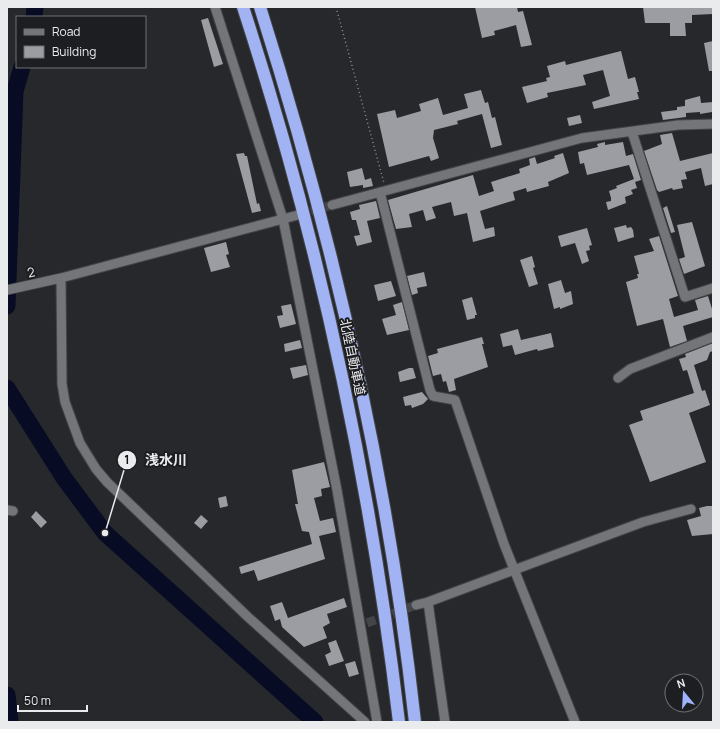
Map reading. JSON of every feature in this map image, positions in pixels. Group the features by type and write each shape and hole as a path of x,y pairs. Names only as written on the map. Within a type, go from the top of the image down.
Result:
{"highway":[{"name":"北陸自動車道","path":"243,7 288,152 312,242 341,365 354,428 377,559 400,722"},
{"name":"北陸自動車道","path":"260,7 312,179 357,363 393,557 415,722"}],"street":[{"path":"215,7 283,219 337,490 346,550 364,623 377,722"},
{"path":"332,205 582,138 678,125 713,124"},
{"path":"632,132 685,297 713,288"},
{"path":"383,191 430,390 433,396 455,400 504,544 575,722"},
{"name":"2","path":"7,290 61,278 298,215"},
{"path":"61,278 62,384 65,402 80,443 96,469 107,482 248,617 366,722"},
{"path":"618,378 630,368 713,337"},
{"path":"416,605 428,602 643,522 690,508"},
{"path":"428,602 445,722"}],"path":[{"path":"336,7 383,191"}],"building":[{"path":"475,7 517,7 518,12 523,11 532,45 521,47 516,25 494,31 495,35 482,38"},
{"path":"643,7 713,7 713,14 692,15 692,23 685,23 686,36 670,36 670,23 645,23"},
{"path":"208,18 223,64 214,67 201,20"},
{"path":"713,41 713,71 709,71 704,43"},
{"path":"621,51 628,79 635,77 639,92 637,92 639,99 594,109 592,102 610,96 603,70 583,75 586,85 547,93 548,97 527,103 522,87 547,81 546,78 550,77 547,66 565,61 566,65"},
{"path":"481,90 485,103 488,102 492,118 495,117 502,145 491,148 482,114 457,121 458,124 434,130 433,138 439,158 431,161 429,156 389,167 377,114 395,110 397,118 421,111 419,104 438,98 443,115 468,108 464,94"},
{"path":"700,96 701,103 713,102 712,112 700,114 700,112 686,113 686,117 663,120 661,112 677,110 677,107 685,106 685,100"},
{"path":"580,115 582,123 569,126 567,118"},
{"path":"672,133 680,161 713,153 713,184 705,186 701,168 685,172 687,179 681,180 683,188 673,190 672,188 659,192 657,190 644,151 662,144 660,135"},
{"path":"605,142 605,145 623,142 626,156 633,154 641,180 635,182 637,188 631,190 633,194 625,197 626,203 608,210 606,202 611,201 609,191 617,188 616,186 634,179 629,165 587,175 584,163 580,164 578,152 598,147 597,144"},
{"path":"244,153 245,156 247,156 257,204 259,203 261,211 252,213 236,154"},
{"path":"563,153 569,173 548,182 549,186 527,192 526,188 513,192 515,200 480,211 485,229 494,227 495,236 473,242 467,213 454,216 451,202 432,207 436,218 426,221 423,210 409,214 412,227 396,229 388,200 473,175 479,196 494,191 491,182 520,173 519,169 530,165 529,159 535,157 537,164 555,158 554,156"},
{"path":"362,168 365,180 371,178 373,186 363,188 363,185 350,187 347,172"},
{"path":"376,201 380,218 367,221 372,242 357,246 354,236 360,235 356,220 352,220 350,212 360,209 359,205"},
{"path":"667,206 675,232 671,233 663,208"},
{"path":"692,222 705,266 684,274 679,259 685,257 677,225"},
{"path":"626,225 627,228 631,227 633,230 634,237 618,242 614,228"},
{"path":"587,228 592,245 589,246 590,250 586,251 589,261 582,264 575,243 561,247 558,236"},
{"path":"659,236 678,296 669,299 674,317 698,310 695,300 708,296 713,312 713,317 683,326 687,341 670,347 663,319 637,326 626,282 638,278 637,274 639,274 634,256 654,251 649,239"},
{"path":"226,242 229,254 226,255 230,267 211,272 204,248"},
{"path":"532,256 535,267 533,268 538,284 529,287 520,260"},
{"path":"424,272 427,286 417,288 418,293 412,295 407,276"},
{"path":"561,280 565,293 571,291 573,304 560,309 560,307 554,309 548,284"},
{"path":"391,281 396,296 378,301 374,285"},
{"path":"472,297 477,315 475,315 475,318 467,320 462,300"},
{"path":"402,302 409,330 387,335 382,319 396,315 393,305"},
{"path":"291,304 296,324 280,328 277,316 283,315 281,306"},
{"path":"518,329 521,340 551,333 554,347 538,351 537,349 515,355 512,345 503,347 500,334"},
{"path":"482,337 484,344 482,344 488,367 454,379 456,390 449,392 446,381 443,382 441,374 433,376 428,356 438,353 437,349"},
{"path":"300,340 302,348 285,352 284,344"},
{"path":"713,343 713,351 710,352 707,360 694,365 702,391 705,390 710,405 689,413 706,462 650,482 629,425 643,420 640,411 694,393 687,370 683,371 679,359 686,357 685,354"},
{"path":"306,365 308,375 293,379 290,368"},
{"path":"413,368 416,378 400,382 398,372"},
{"path":"422,392 428,399 423,404 412,408 411,405 405,406 403,397"},
{"path":"324,462 330,487 321,489 322,496 314,498 320,521 333,518 336,532 319,536 325,559 258,581 254,570 241,574 239,567 312,544 309,532 302,531 295,504 298,504 292,470"},
{"path":"226,496 228,506 220,508 218,498"},
{"path":"713,506 713,534 692,536 687,520 701,516 699,508"},
{"path":"36,511 47,522 41,528 31,517"},
{"path":"201,515 208,521 201,529 194,523"},
{"path":"344,598 347,607 327,614 330,623 323,627 327,638 304,647 282,627 280,619 275,621 270,606 282,602 288,618"},
{"path":"336,640 344,661 329,666 325,655 331,652 328,643"},
{"path":"355,661 359,674 349,677 345,664"}],"waterway":[{"path":"34,16 35,7"},
{"path":"7,306 15,91 22,68"},
{"path":"7,388 64,478 105,533 315,722"},
{"path":"7,695 10,722"}],"tunnel":[{"path":"298,215 332,205"},
{"path":"367,623 416,605"}],"place":[{"name":"浅水川","path":"105,533"}]}
